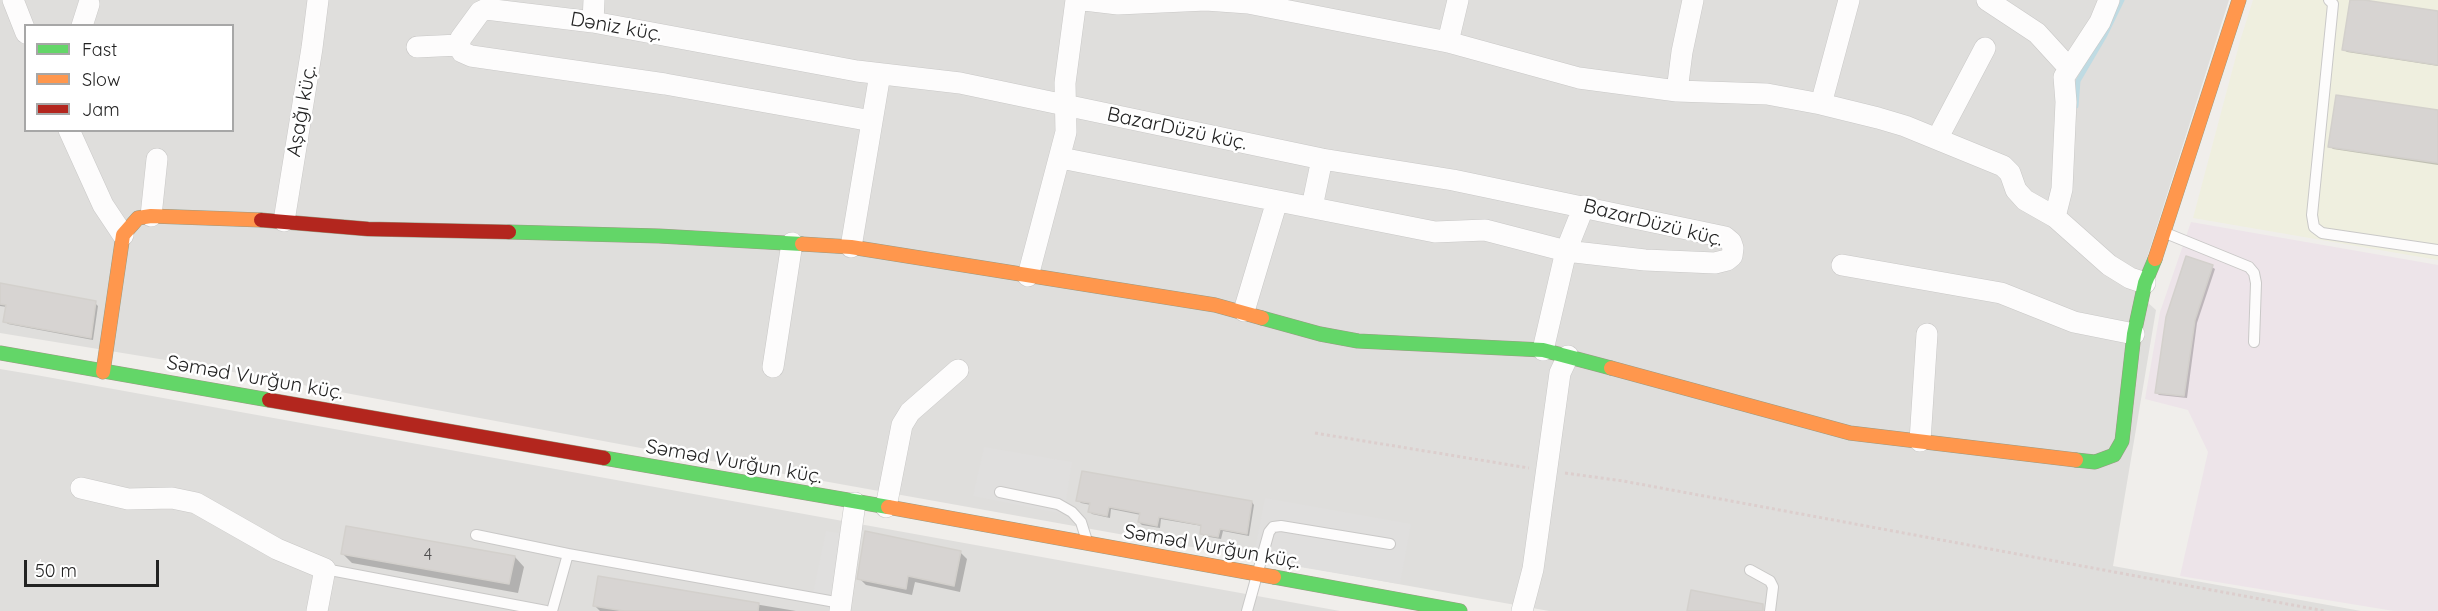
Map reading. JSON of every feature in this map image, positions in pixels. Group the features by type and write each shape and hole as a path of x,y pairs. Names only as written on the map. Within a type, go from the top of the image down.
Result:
{"street":[{"path":"13,0 24,28"},
{"name":"Aşağı küç.","path":"284,221 318,0"},
{"path":"593,22 594,0"},
{"path":"1028,276 1066,132 1065,83 1076,0"},
{"path":"1084,0 1118,4 1206,0 1248,2 1448,42 1579,78 1677,91 1767,94 1821,104 1905,126 2002,166 2010,173 2016,190 2025,200 2055,217 2109,265 2130,278 2145,283"},
{"path":"1448,42 1458,0"},
{"path":"1677,91 1680,62 1693,0"},
{"path":"1821,104 1849,0"},
{"path":"1987,0 2037,33 2069,68"},
{"path":"2055,217 2062,189 2066,102 2064,77 2100,22 2109,0"},
{"path":"103,372 123,235 138,218 151,216 284,221 368,229 535,231 851,247 1244,311 1320,334 1358,341 1543,350 1850,433 2095,462 2114,455 2122,441 2134,333 2145,283 2165,232 2239,0"},
{"path":"83,24 89,4"},
{"name":"Dəniz küç.","path":"459,45 461,38 480,12 486,9 593,22 880,74 960,83 1066,106"},
{"path":"417,47 459,45 462,52 471,56 665,84 872,122"},
{"path":"1937,139 1985,48"},
{"path":"851,247 880,74"},
{"name":"BazarDüzü küç.","path":"1061,158 1435,231 1485,230 1566,251 1645,260 1715,263 1732,256 1731,242 1725,237 1584,206 1453,180 1322,159 1066,106"},
{"path":"70,132 103,205 123,235"},
{"path":"151,216 157,159"},
{"path":"1312,207 1322,159"},
{"path":"1244,311 1277,201"},
{"path":"1543,350 1566,251 1584,206"},
{"path":"773,367 792,243"},
{"path":"1842,265 2001,293 2074,322 2134,333"},
{"path":"1920,441 1928,334"},
{"name":"Səməd Vurğun küç.","path":"0,353 886,507 1460,611"},
{"path":"1522,611 1533,568 1560,373 1568,356"},
{"path":"886,507 902,425 910,412 958,370"},
{"path":"81,488 128,499 172,498 196,503 277,549 325,569 317,611"},
{"path":"841,607 855,503"}],"lane":[{"path":"2329,0 2333,4 2312,215 2314,227 2322,233 2438,250"},
{"path":"2165,232 2249,267 2254,273 2256,283 2254,342"},
{"path":"1000,492 1058,504 1072,512 1081,522 1088,544"},
{"path":"1247,611 1269,532 1274,527 1281,526 1390,544"},
{"path":"476,535 841,607"},
{"path":"552,611 568,554"},
{"path":"325,569 546,611"},
{"path":"1750,570 1770,581 1773,587 1770,611"}],"path":[{"path":"1315,433 1635,484 2325,611"}],"shaded area":[{"path":"0,0 2229,0 2136,292 2156,310 2113,566 2361,611 1549,611 689,457 190,364 0,333"},
{"path":"2191,222 2438,265 2438,611 2394,611 2180,576 2208,452 2188,410 2145,399 2160,312"},
{"path":"0,369 36,375 1340,611 0,611"},
{"path":"984,447 1072,462 1064,514 973,496"},
{"path":"1265,498 1411,524 1400,584 1253,559"},
{"path":"826,531 851,535 841,603 812,598"}],"green space":[{"path":"2253,0 2438,0 2438,260 2193,218"}],"building":[{"path":"2350,0 2438,11 2438,65 2342,50"},
{"path":"2336,95 2438,110 2438,163 2328,147"},
{"path":"2186,256 2213,265 2195,320 2184,396 2155,393 2166,317"},
{"path":"0,283 96,301 91,338 3,322 6,305 0,304"},
{"path":"1082,471 1252,501 1247,534 1220,529 1218,537 1200,534 1201,525 1159,517 1157,526 1138,522 1140,513 1109,507 1107,516 1088,512 1090,503 1076,501"},
{"path":"346,526 515,556 509,584 341,554"},
{"path":"865,531 961,551 954,586 908,576 906,589 857,579"},
{"path":"598,576 759,603 758,611 624,611 593,606"},
{"path":"1691,590 1763,604 1763,611 1687,611"}],"waterway":[{"path":"2076,106 2078,81 2122,0"}],"traffic: fast":[{"path":"509,232 659,236 802,244"},
{"path":"2076,460 2095,462 2114,455 2122,441 2134,334 2145,283 2155,259"},
{"path":"1262,318 1320,334 1358,341 1543,350 1611,368"},
{"path":"0,353 269,400"},
{"path":"604,458 888,507"},
{"path":"1274,577 1460,611"}],"traffic: slow":[{"path":"2155,259 2239,0"},
{"path":"103,372 123,235 138,218 151,216 261,220"},
{"path":"802,244 851,247 1215,305 1262,318"},
{"path":"1611,368 1850,433 2076,460"},
{"path":"888,507 1274,577"}],"traffic: jam":[{"path":"261,220 368,229 509,232"},
{"path":"269,400 604,458"}]}
